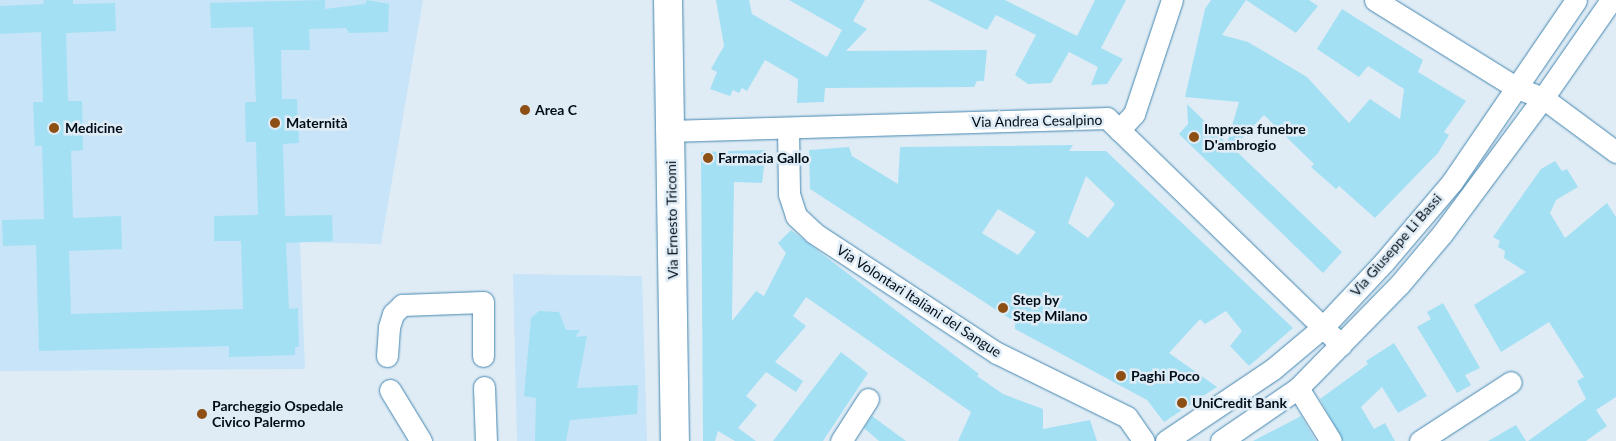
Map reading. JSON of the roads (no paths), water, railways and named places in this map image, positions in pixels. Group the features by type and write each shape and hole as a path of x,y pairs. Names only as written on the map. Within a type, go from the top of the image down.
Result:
{"street":[{"name":"Via Ernesto Tricomi","path":"668,0 675,441"},
{"path":"1120,130 1134,114 1172,0"},
{"path":"1375,0 1516,88 1543,98 1616,152"},
{"name":"Via Giuseppe Li Bassi","path":"1166,441 1249,388 1322,327 1384,262 1446,189 1576,0"},
{"name":"Via Giuseppe Li Bassi","path":"1222,441 1252,433 1342,346 1442,234 1543,98 1610,0"},
{"name":"Via Andrea Cesalpino","path":"670,131 1107,118 1342,346"},
{"name":"Via Volontari Italiani del Sangue","path":"788,128 789,194 796,216 814,233 997,353 1050,377 1127,417 1144,441"},
{"path":"387,356 389,327 394,314 402,305 482,302 483,356"},
{"path":"1420,441 1511,382"},
{"path":"484,388 486,441"},
{"path":"1298,388 1331,441"},
{"path":"390,390 421,441"},
{"path":"841,441 868,399"}],"place":[{"name":"Area C","path":"525,110"},
{"name":"Maternità","path":"275,123"},
{"name":"Medicine","path":"54,128"},
{"name":"Impresa funebre D'ambrogio","path":"1194,137"},
{"name":"Farmacia Gallo","path":"708,158"},
{"name":"Step by Step Milano","path":"1003,308"},
{"name":"Paghi Poco","path":"1121,376"},
{"name":"UniCredit Bank","path":"1182,403"},
{"name":"Parcheggio Ospedale Civico Palermo","path":"202,414"}]}
